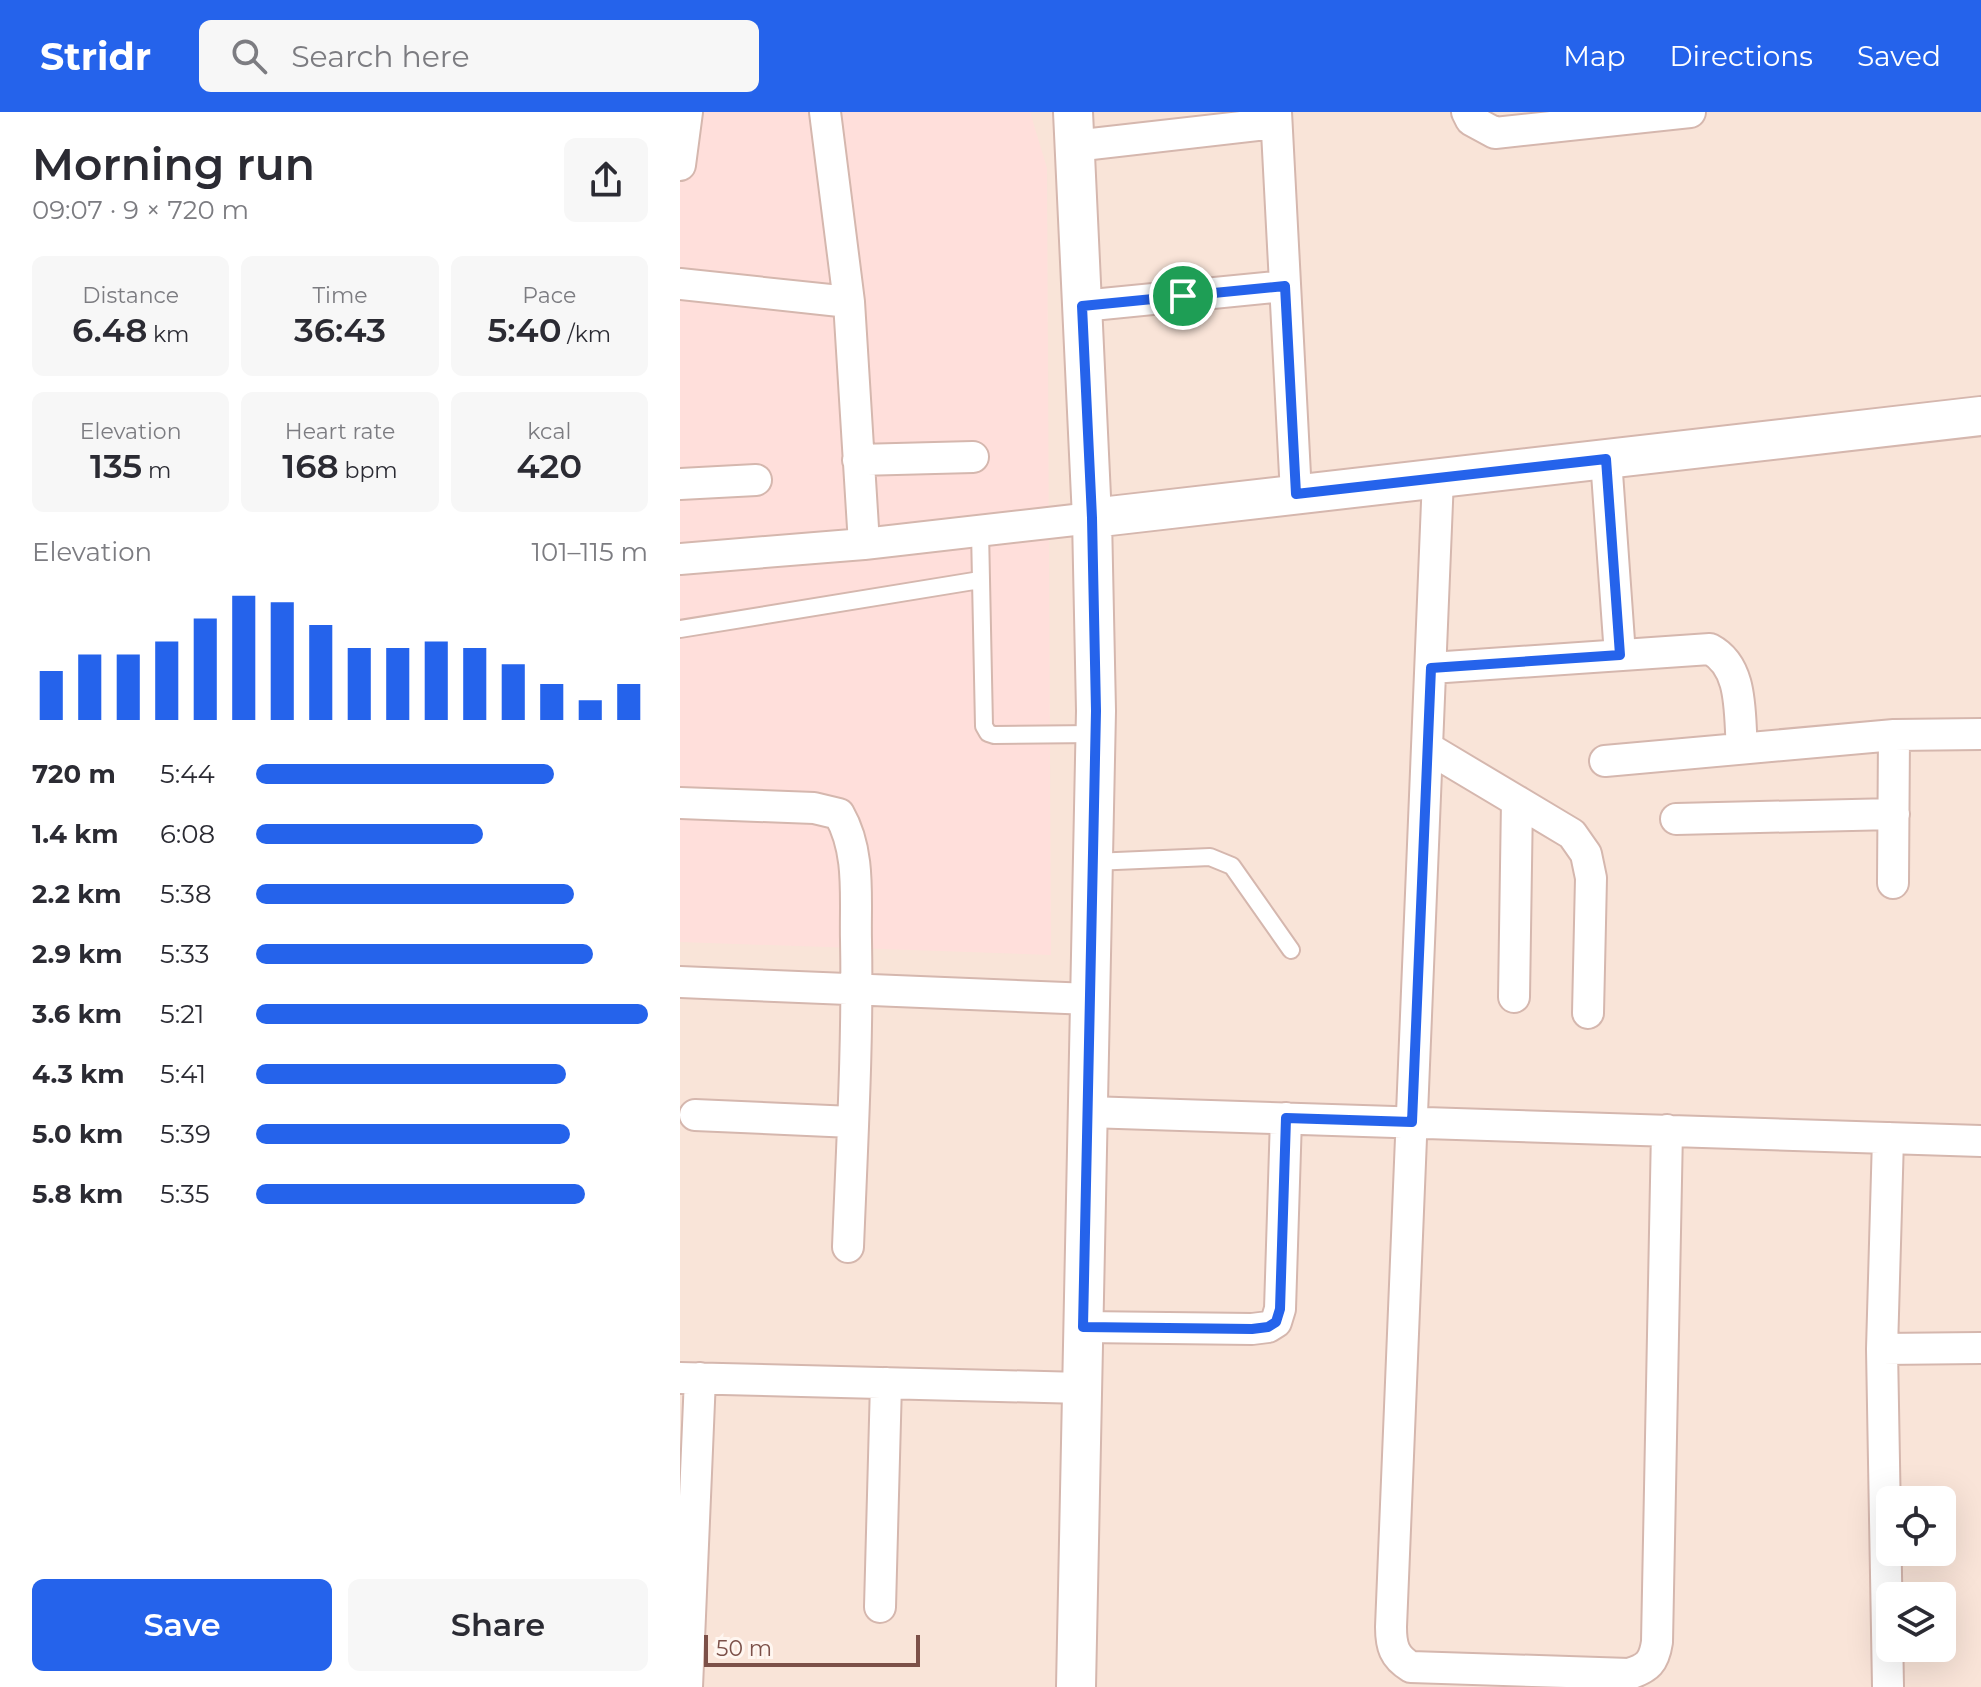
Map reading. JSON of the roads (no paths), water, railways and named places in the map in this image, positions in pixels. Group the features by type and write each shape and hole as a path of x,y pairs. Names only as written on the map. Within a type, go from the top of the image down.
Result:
{"street":[{"path":"680,165 687,112"},
{"path":"825,112 849,302 864,544"},
{"path":"1467,112 1471,120 1495,133 1690,112"},
{"path":"1076,1687 1096,734 1092,518 1074,129 1276,117 1296,494"},
{"path":"680,284 849,302"},
{"path":"1082,306 1285,286"},
{"path":"680,559 864,544 1981,416"},
{"path":"858,460 973,457"},
{"path":"1606,459 1620,655"},
{"path":"1438,478 1391,1642 1398,1659 1411,1667 1510,1679 1629,1674 1646,1669 1654,1658 1658,1610 1667,1130"},
{"path":"680,484 756,480"},
{"path":"1431,668 1710,649 1723,656 1731,668 1737,688 1742,748"},
{"path":"1605,761 1894,735 1981,734"},
{"path":"1893,883 1894,735"},
{"path":"1428,748 1572,834 1586,854 1591,878 1588,1013"},
{"path":"1514,997 1517,801"},
{"path":"680,803 814,808 839,814 850,833 854,861 857,989 848,1247"},
{"path":"1676,819 1894,814"},
{"path":"680,982 1090,999"},
{"path":"1088,1112 1981,1141"},
{"path":"695,1115 852,1122"},
{"path":"1083,1327 1252,1329 1268,1327 1276,1322 1280,1309 1286,1118"},
{"path":"1888,1138 1882,1349 1888,1687"},
{"path":"1882,1349 1981,1348"},
{"path":"687,1687 684,1653 690,1378 1082,1388"},
{"path":"880,1607 886,1383"}],"lane":[{"path":"980,531 984,726 988,733 994,735 1096,734"},
{"path":"680,629 980,580"},
{"path":"1093,862 1210,857 1232,866 1291,950"}]}
